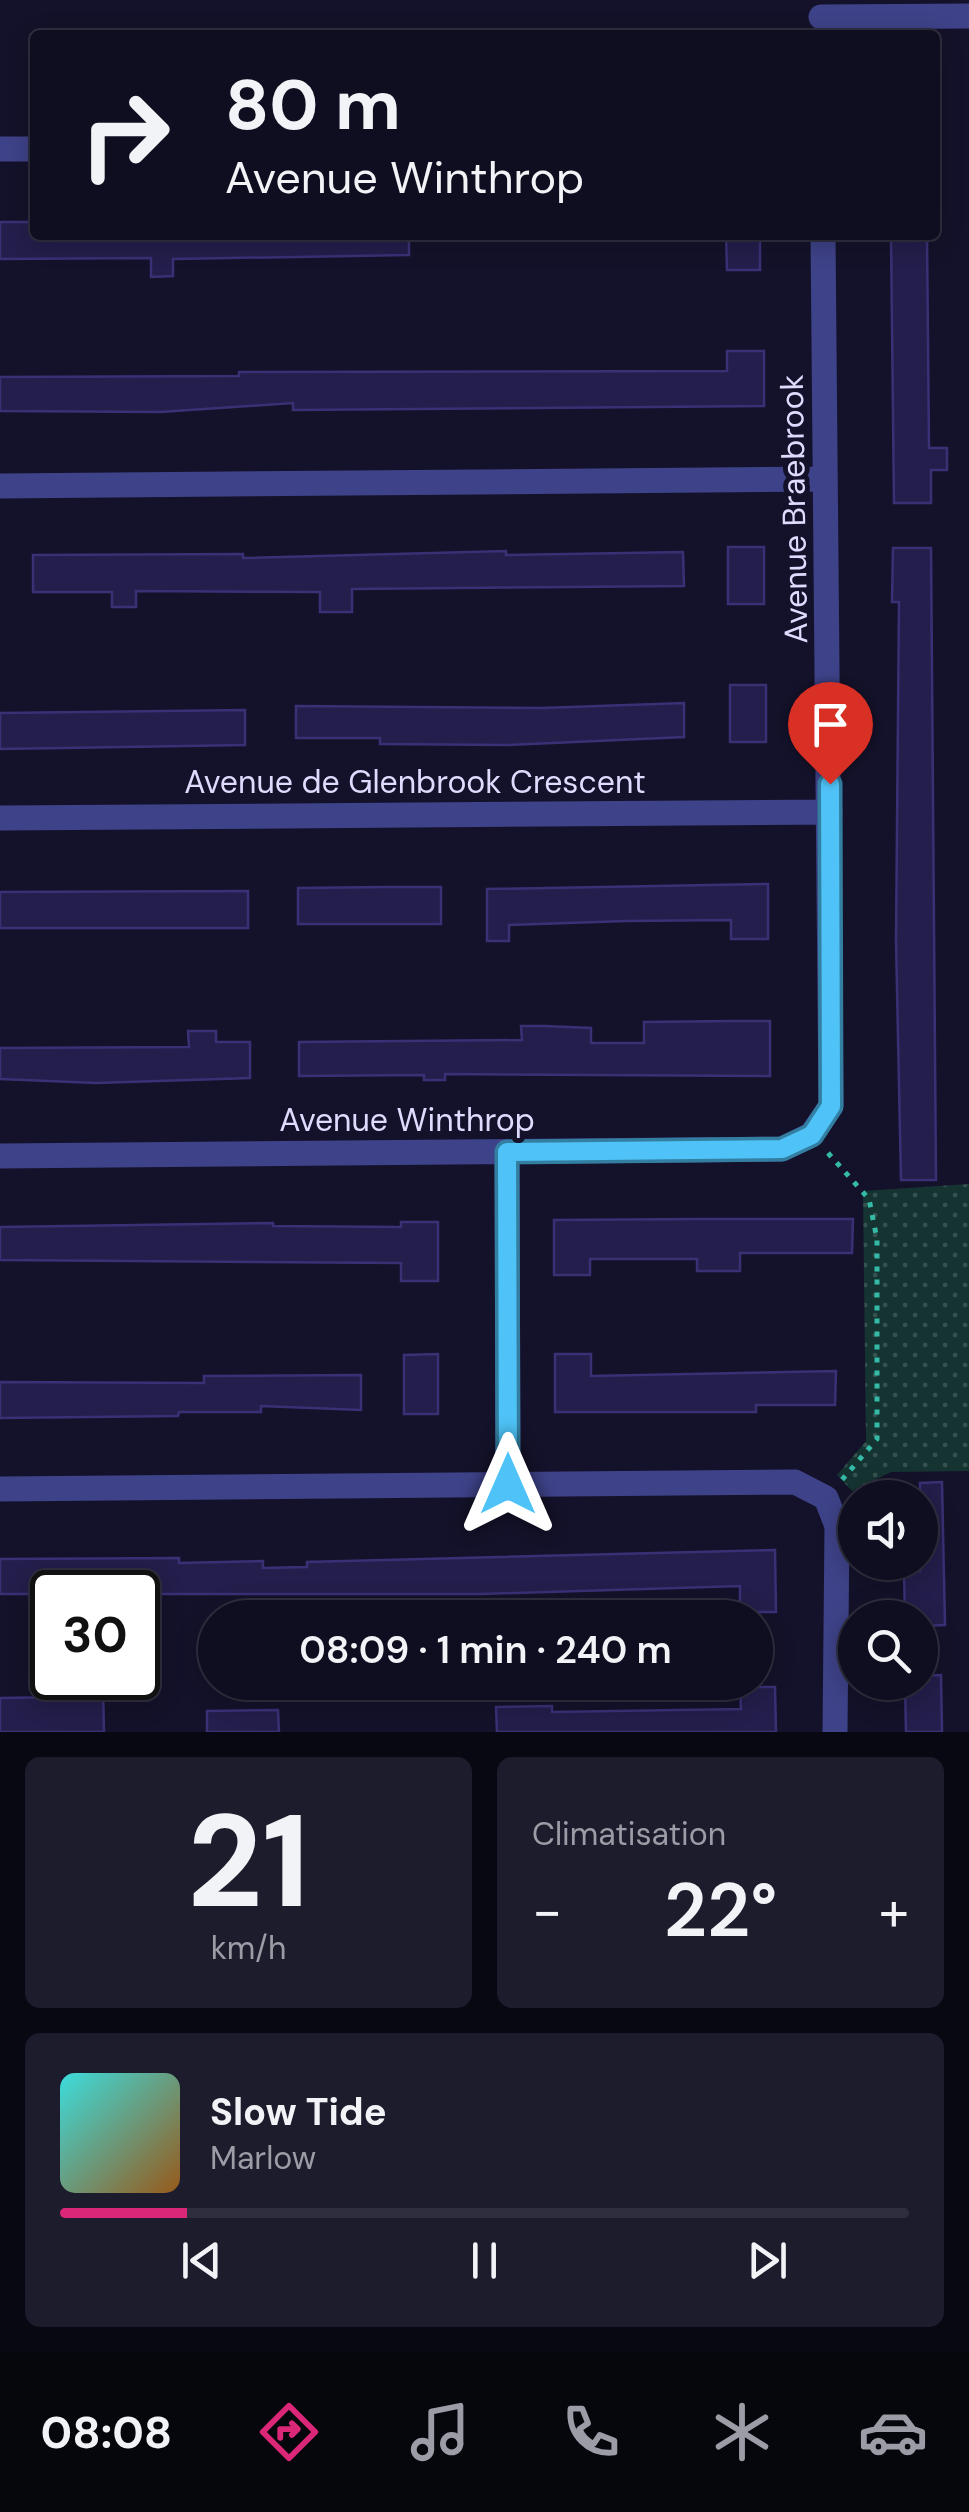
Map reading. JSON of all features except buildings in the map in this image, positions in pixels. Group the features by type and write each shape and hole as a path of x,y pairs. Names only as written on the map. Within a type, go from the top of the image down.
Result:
{"street":[{"path":"821,17 969,16"},
{"path":"0,149 30,148"},
{"name":"Avenue Braebrook","path":"820,1144 831,1106 823,240"},
{"path":"0,486 826,479"},
{"name":"Avenue de Glenbrook Crescent","path":"0,818 830,812"},
{"name":"Avenue Winthrop","path":"0,1156 782,1149 820,1144"},
{"path":"507,1152 508,1484"},
{"path":"0,1489 795,1482 833,1490 837,1526 835,1732"}],"path":[{"path":"820,1144 869,1199 877,1239 877,1439 833,1490"}],"green space":[{"path":"969,1184 969,1471 891,1472 875,1480 842,1480 837,1475 866,1441 863,1191"}],"route":[{"path":"508,1484 507,1152 782,1149 812,1135 831,1106 830,784"}]}
